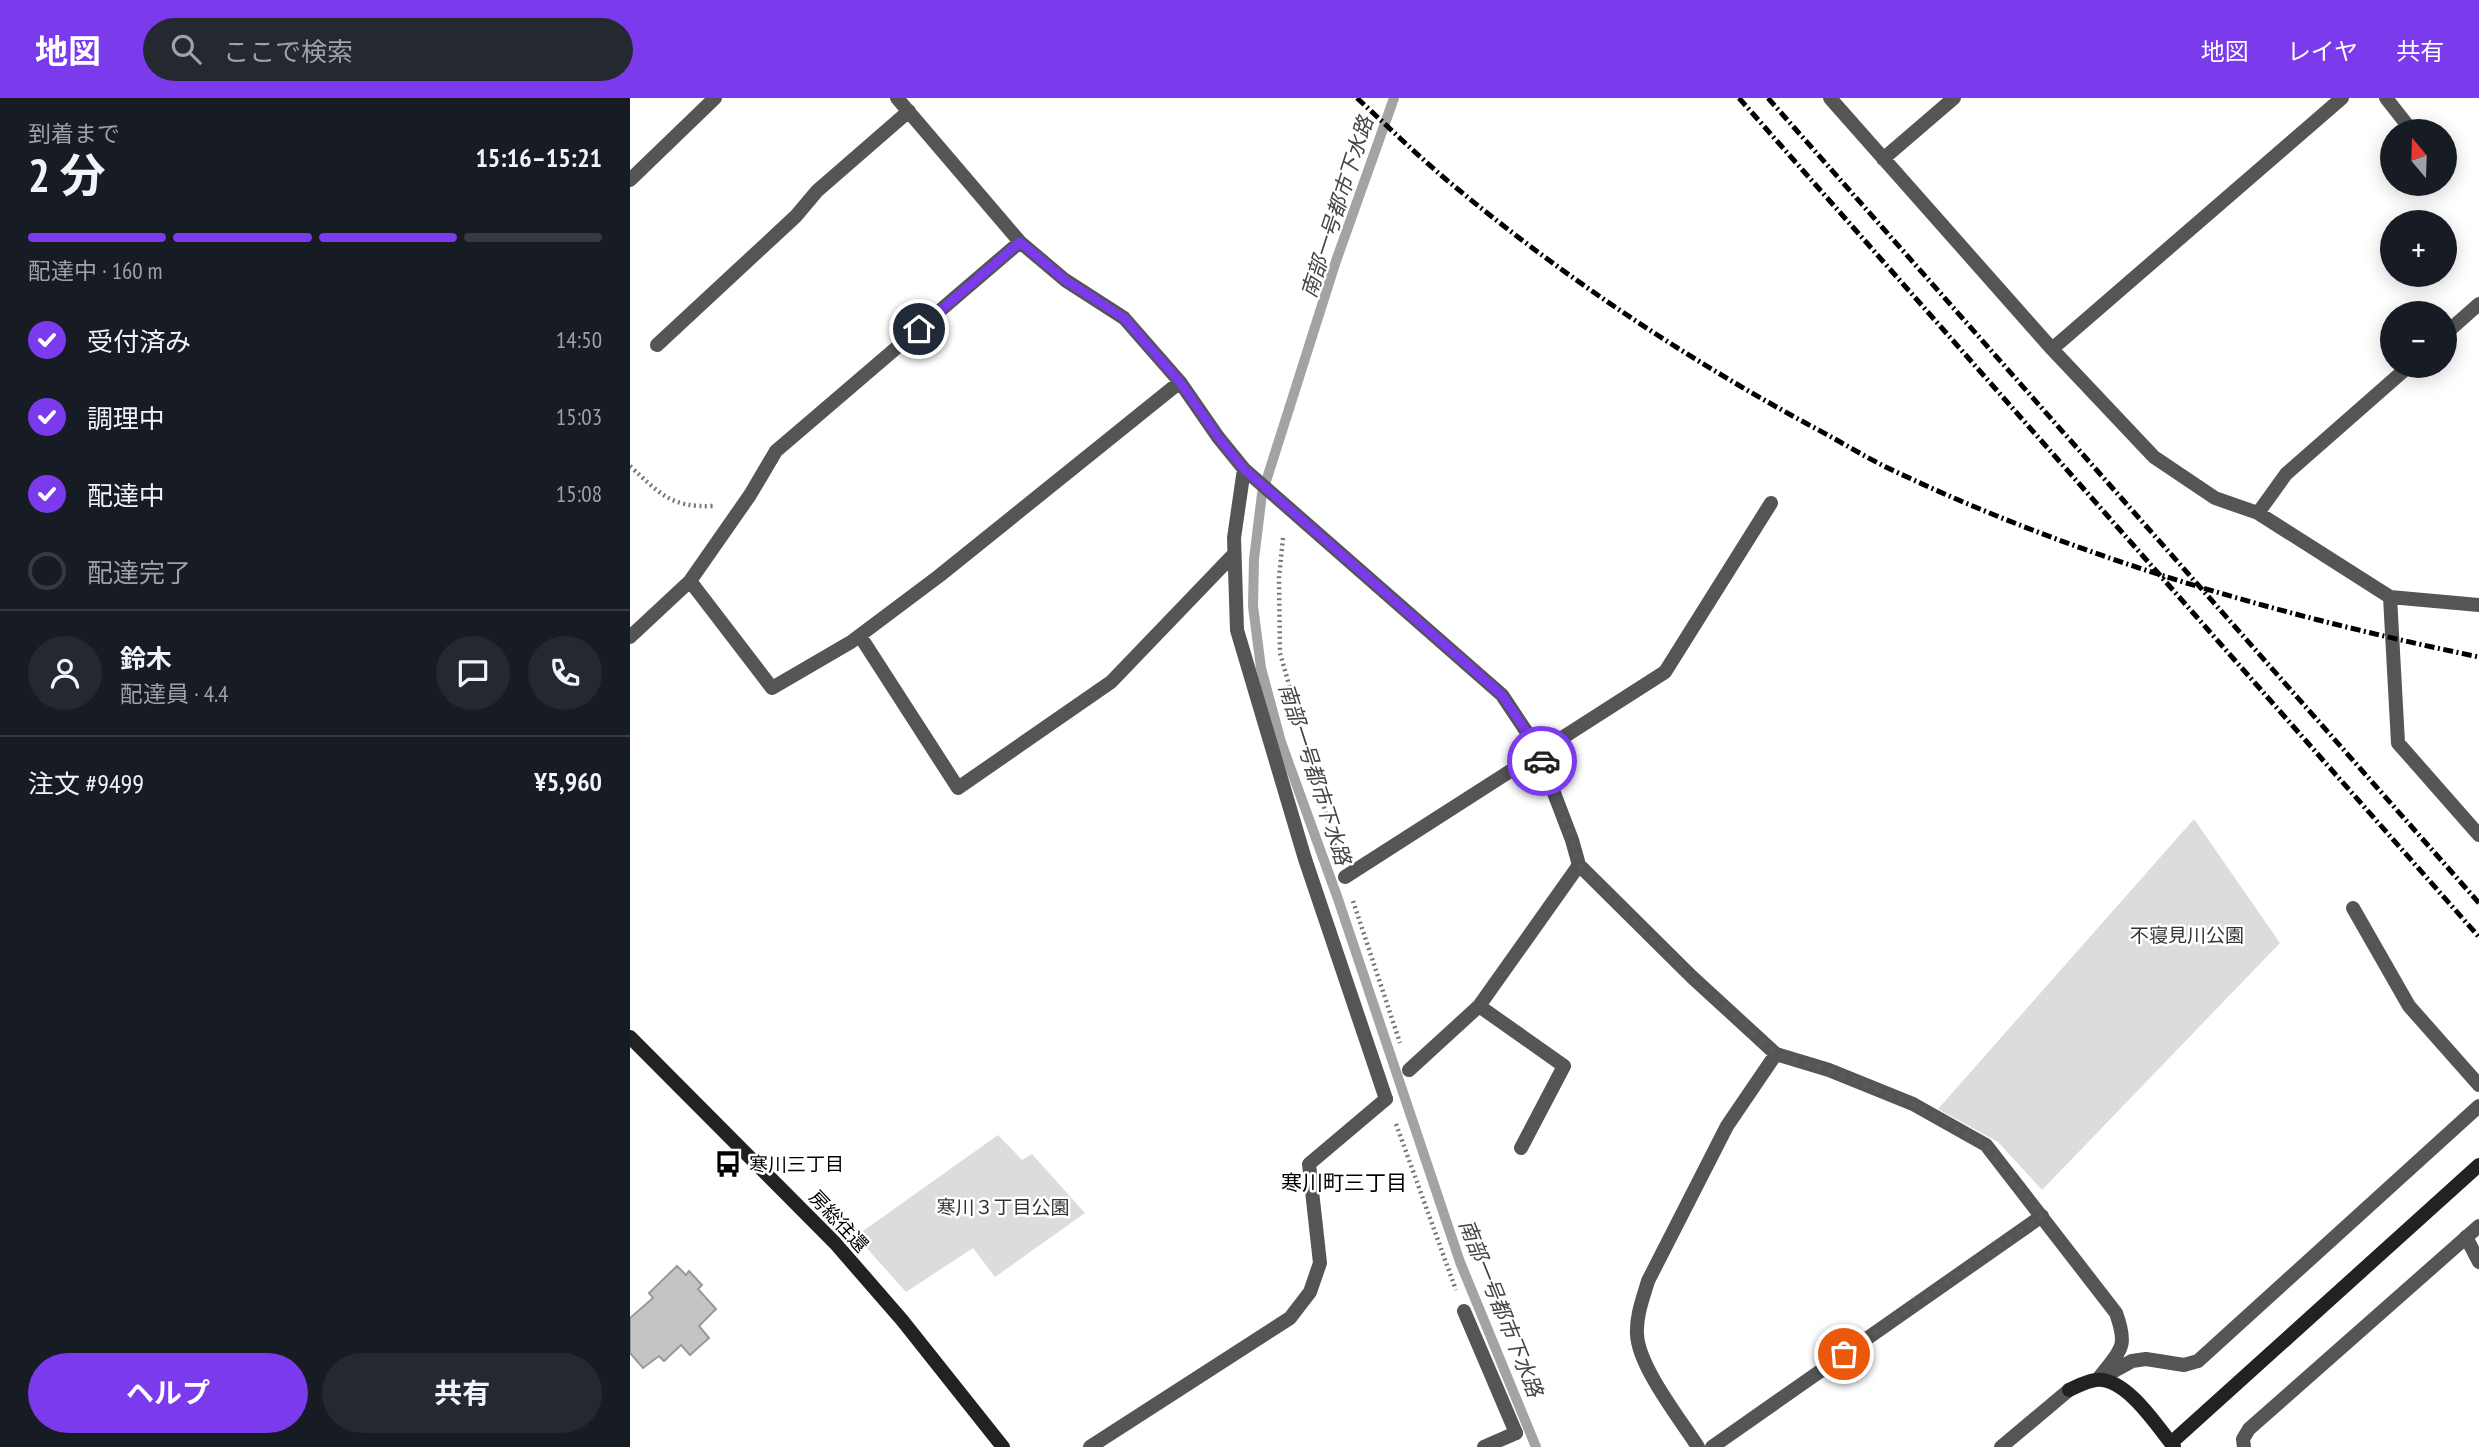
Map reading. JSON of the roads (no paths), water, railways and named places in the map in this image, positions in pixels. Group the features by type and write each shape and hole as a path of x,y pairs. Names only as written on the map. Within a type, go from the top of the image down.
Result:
{"street":[{"path":"630,180 715,98"},
{"path":"897,98 1020,242 1065,280 1124,318 1180,382 1218,437 1249,473 1502,695 1539,753 1579,865 1692,977 1776,1054 1829,1070 1913,1104 1986,1145 2116,1312 2124,1334 2122,1348 2098,1379"},
{"path":"1830,98 2052,349 2154,457 2215,498 2258,513 2390,597 2479,605"},
{"path":"1883,159 1954,98"},
{"path":"2052,349 2342,98"},
{"path":"2386,98 2403,119"},
{"path":"657,345 796,216 817,191 909,111"},
{"path":"630,637 690,581 750,495 776,451 1020,242"},
{"path":"2457,323 2479,304"},
{"path":"2258,513 2286,474 2395,378"},
{"path":"690,581 772,688 860,636 939,576 1180,382"},
{"path":"1090,1447 1290,1318 1310,1292 1320,1263 1309,1164 1386,1099 1306,859 1237,630 1234,538 1249,473"},
{"path":"1345,877 1665,672 1771,503"},
{"path":"860,636 958,788 1111,682 1234,554"},
{"path":"2390,597 2398,743 2479,835"},
{"path":"1409,1070 1479,1006 1579,865"},
{"path":"2353,908 2409,1006 2479,1085"},
{"path":"1479,1006 1564,1066 1521,1148"},
{"name":"房総往還","path":"630,1037 835,1243 902,1320 1003,1447"},
{"path":"1698,1447 1643,1361 1637,1335 1640,1309 1648,1281 1727,1126 1776,1054"},
{"path":"2001,1447 2069,1390 2098,1379 2132,1361 2146,1359 2184,1365 2198,1361 2479,1106"},
{"path":"2098,1379 2131,1394 2172,1445 2479,1165"},
{"path":"1712,1447 2042,1216"},
{"path":"2244,1447 2243,1439 2249,1429 2479,1226"},
{"path":"2466,1237 2479,1262"},
{"path":"1464,1311 1516,1433 1484,1447"}],"waterway":[{"name":"南部一号都市下水路","path":"1394,98 1336,261 1262,494 1254,559 1253,606 1261,668 1281,742 1338,899 1460,1262 1536,1447"}],"railway":[{"path":"1357,98 1442,176 1574,279 1667,341 1762,399 1890,469 2033,530 2179,581 2253,603 2403,641 2479,657"},
{"path":"1739,98 2479,937"},
{"path":"1768,98 2479,903"}],"place":[{"name":"寒川三丁目","path":"728,1164"}],"district":[{"name":"寒川町三丁目","path":"1344,1182"}],"park label":[{"name":"不寝見川公園","path":"2187,935"},
{"name":"寒川３丁目公園","path":"1003,1207"}]}
